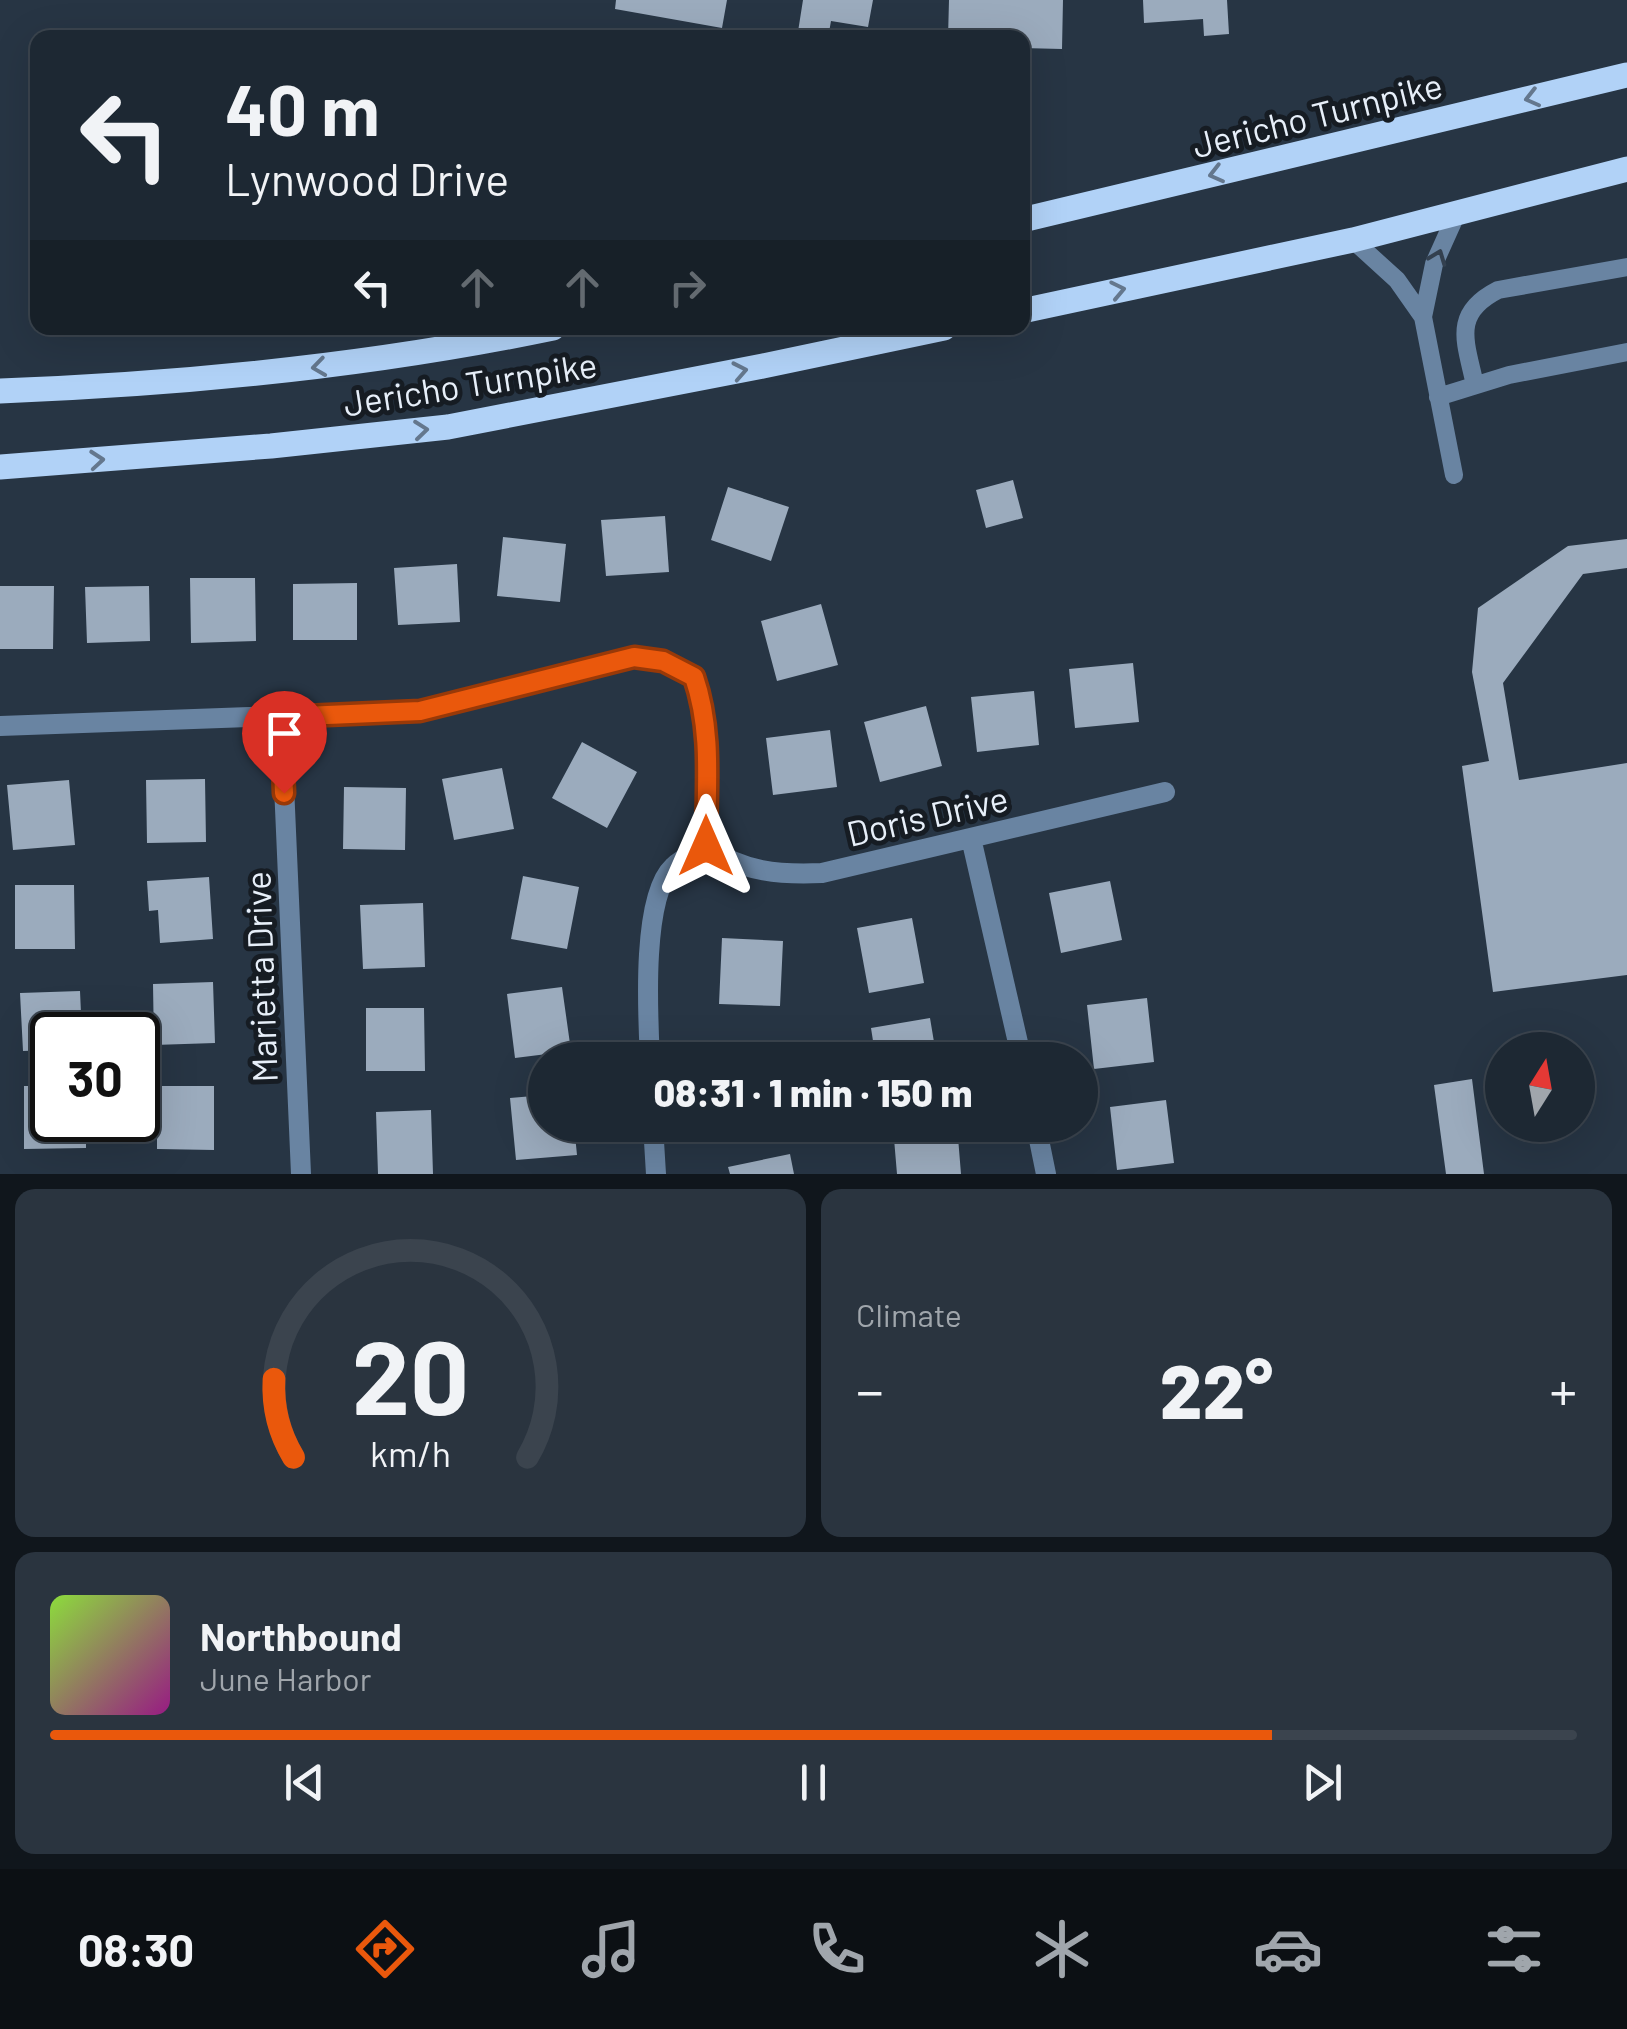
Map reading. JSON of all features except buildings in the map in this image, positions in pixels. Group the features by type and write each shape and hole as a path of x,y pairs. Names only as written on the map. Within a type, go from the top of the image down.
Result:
{"main road":[{"name":"Jericho Turnpike","path":"1030,218 1627,75"},
{"path":"1030,309 1352,240 1627,169"},
{"name":"Jericho Turnpike","path":"0,391 262,375 518,335"},
{"name":"Jericho Turnpike","path":"0,467 270,446 448,427 910,335"}],"street":[{"path":"0,726 420,711 634,657 663,661 694,677 703,704 709,768 706,846 671,868 661,889 649,942 649,1042"},
{"name":"Marietta Drive","path":"281,717 300,1174"},
{"name":"Doris Drive","path":"706,846 739,866 788,875 822,873 1165,792"},
{"path":"971,838 1018,1042"},
{"path":"654,1142 656,1174"},
{"path":"1039,1142 1046,1174"}],"lane":[{"path":"1454,475 1423,317 1434,264 1456,215"},
{"path":"1352,240 1398,280 1423,317"},
{"path":"1474,386 1464,323 1472,308 1484,298 1498,290 1627,267"},
{"path":"1438,397 1509,375 1627,352"}],"route":[{"path":"284,793 281,717 420,711 634,657 663,661 694,677 703,704 709,768 706,846"}]}
